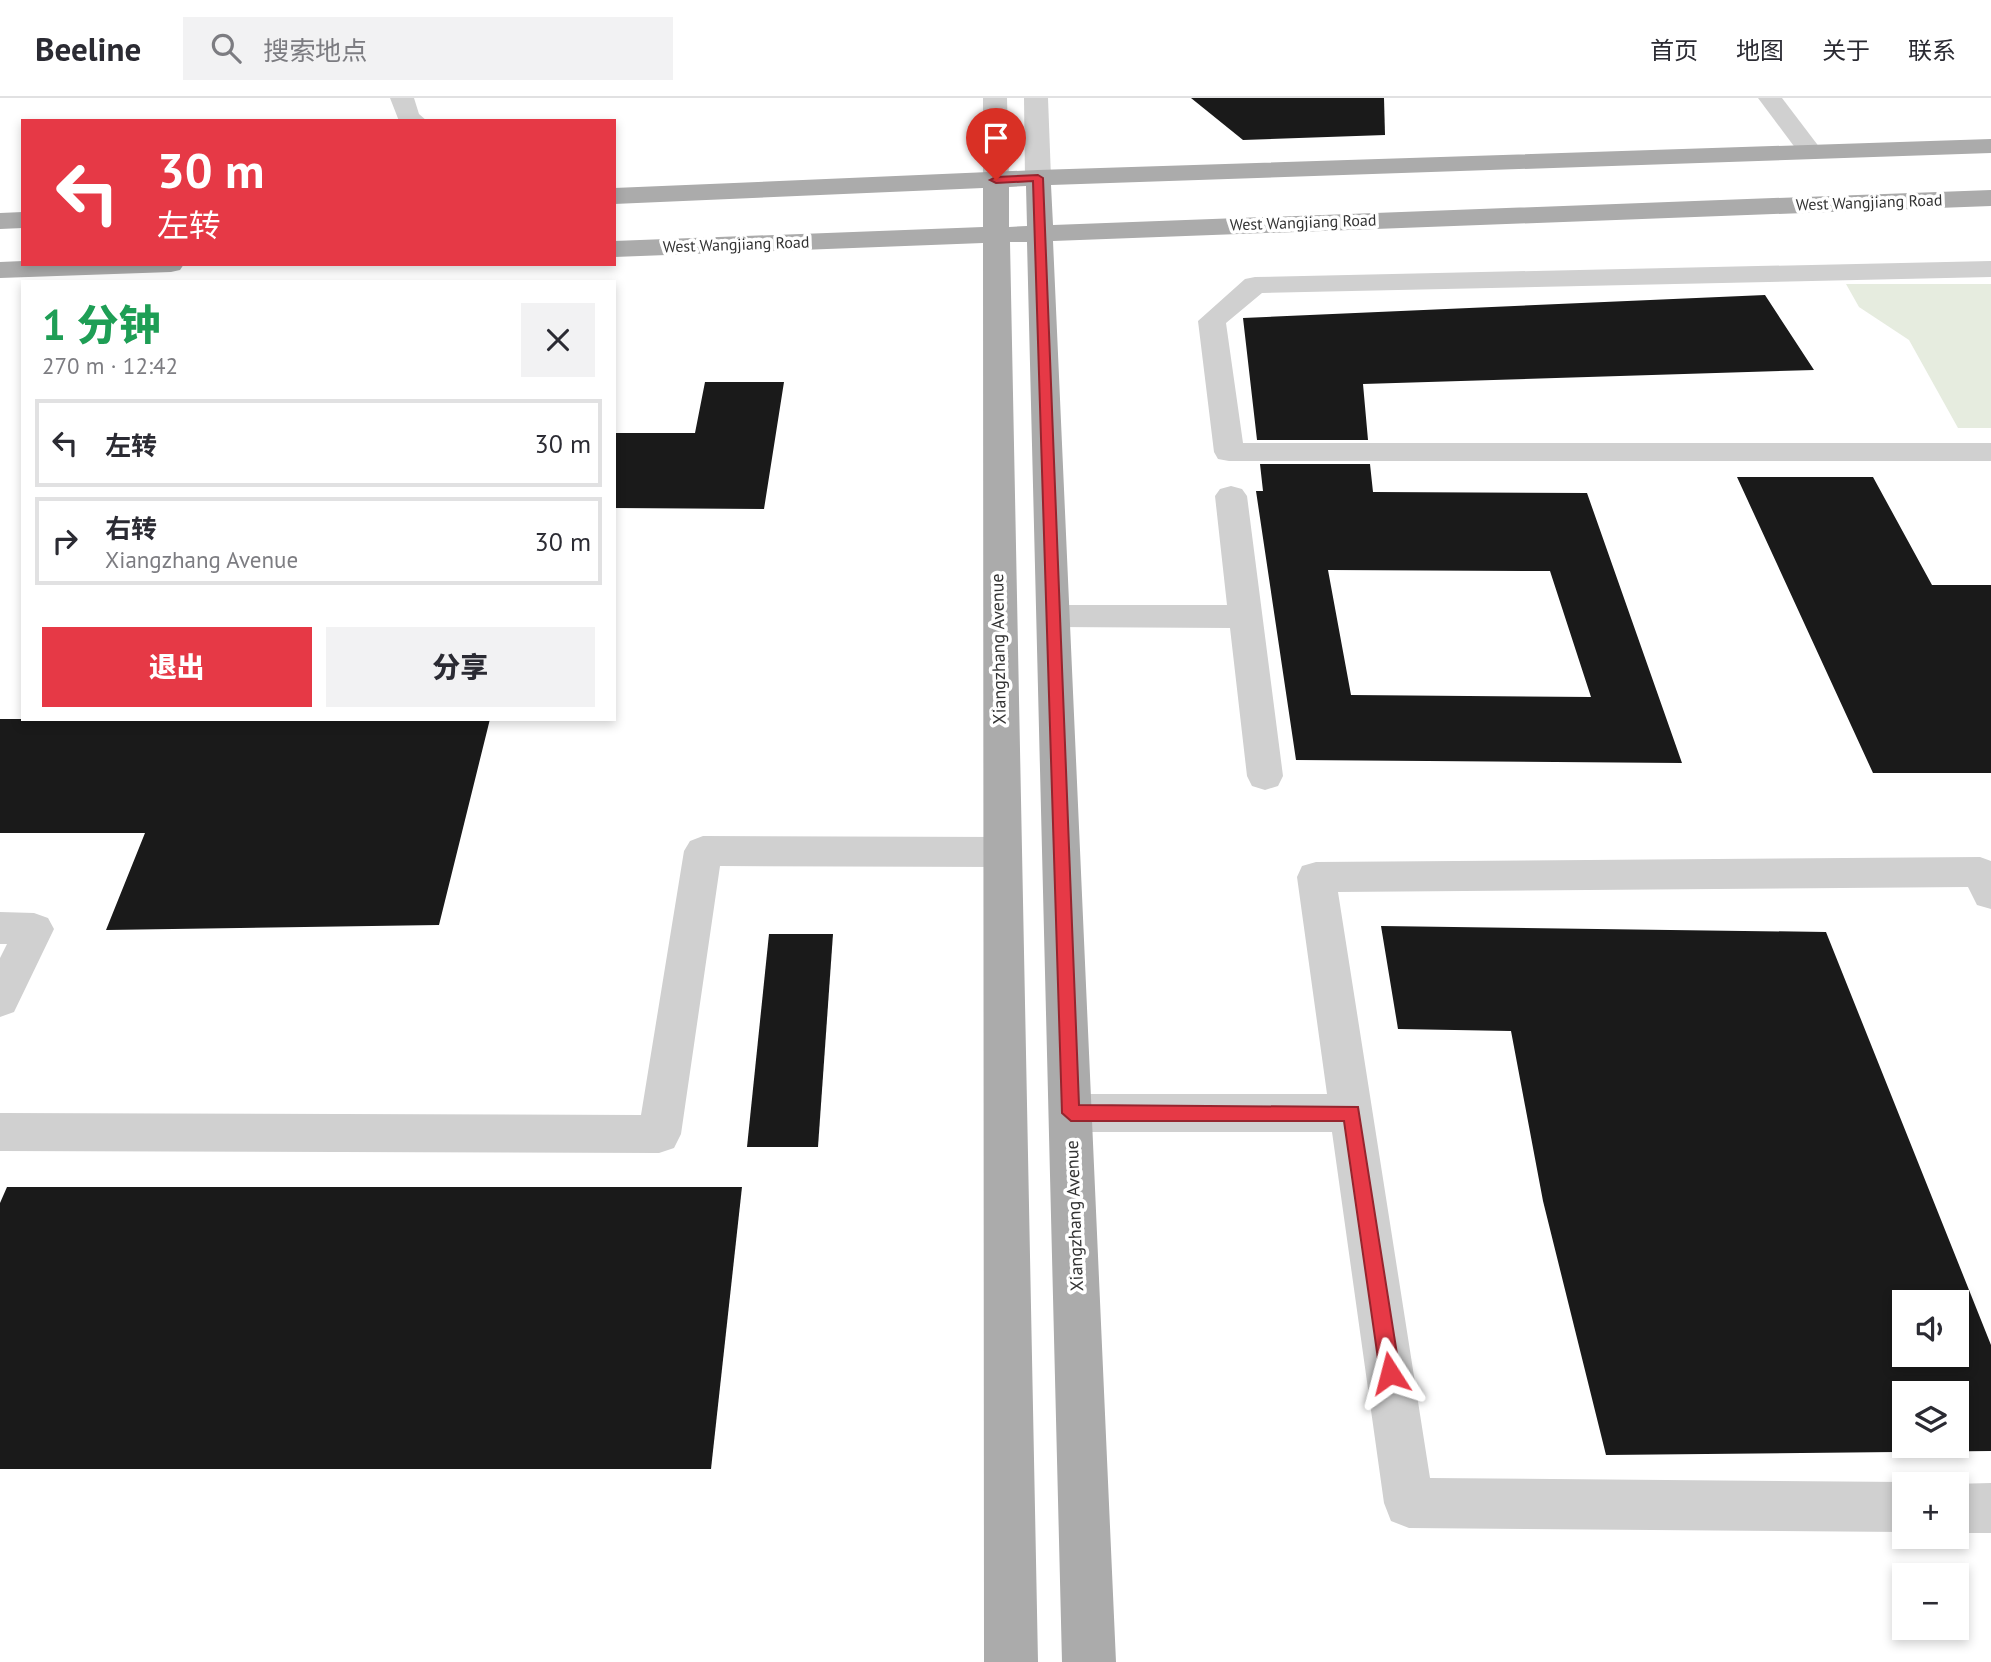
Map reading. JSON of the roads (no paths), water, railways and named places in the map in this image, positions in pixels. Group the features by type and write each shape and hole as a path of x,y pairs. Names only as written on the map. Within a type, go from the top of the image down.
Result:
{"main road":[{"path":"616,196 1038,178 1991,146"},
{"name":"Xiangzhang Avenue","path":"1038,178 1089,1662"},
{"name":"Xiangzhang Avenue","path":"996,180 1001,852 1012,1662"},
{"name":"West Wangjiang Road","path":"616,248 1989,201"},
{"path":"0,220 21,220"},
{"path":"0,270 114,266"}],"street":[{"path":"402,98 411,119"},
{"name":"Xiangzhang Avenue","path":"995,98 996,180"},
{"name":"Xiangzhang Avenue","path":"1036,98 1038,178"},
{"path":"1770,98 1811,152"},
{"path":"1991,269 1255,285 1212,321 1228,452 1991,452"},
{"path":"1231,496 1265,776"},
{"path":"1054,616 1245,617"},
{"path":"0,1132 659,1134 703,851 1001,852"},
{"path":"1892,1507 1409,1503 1316,877 1980,872 1991,894"},
{"path":"0,929 34,929 0,1000"},
{"path":"1071,1113 1351,1113"},
{"path":"1969,1508 1991,1508"}]}
